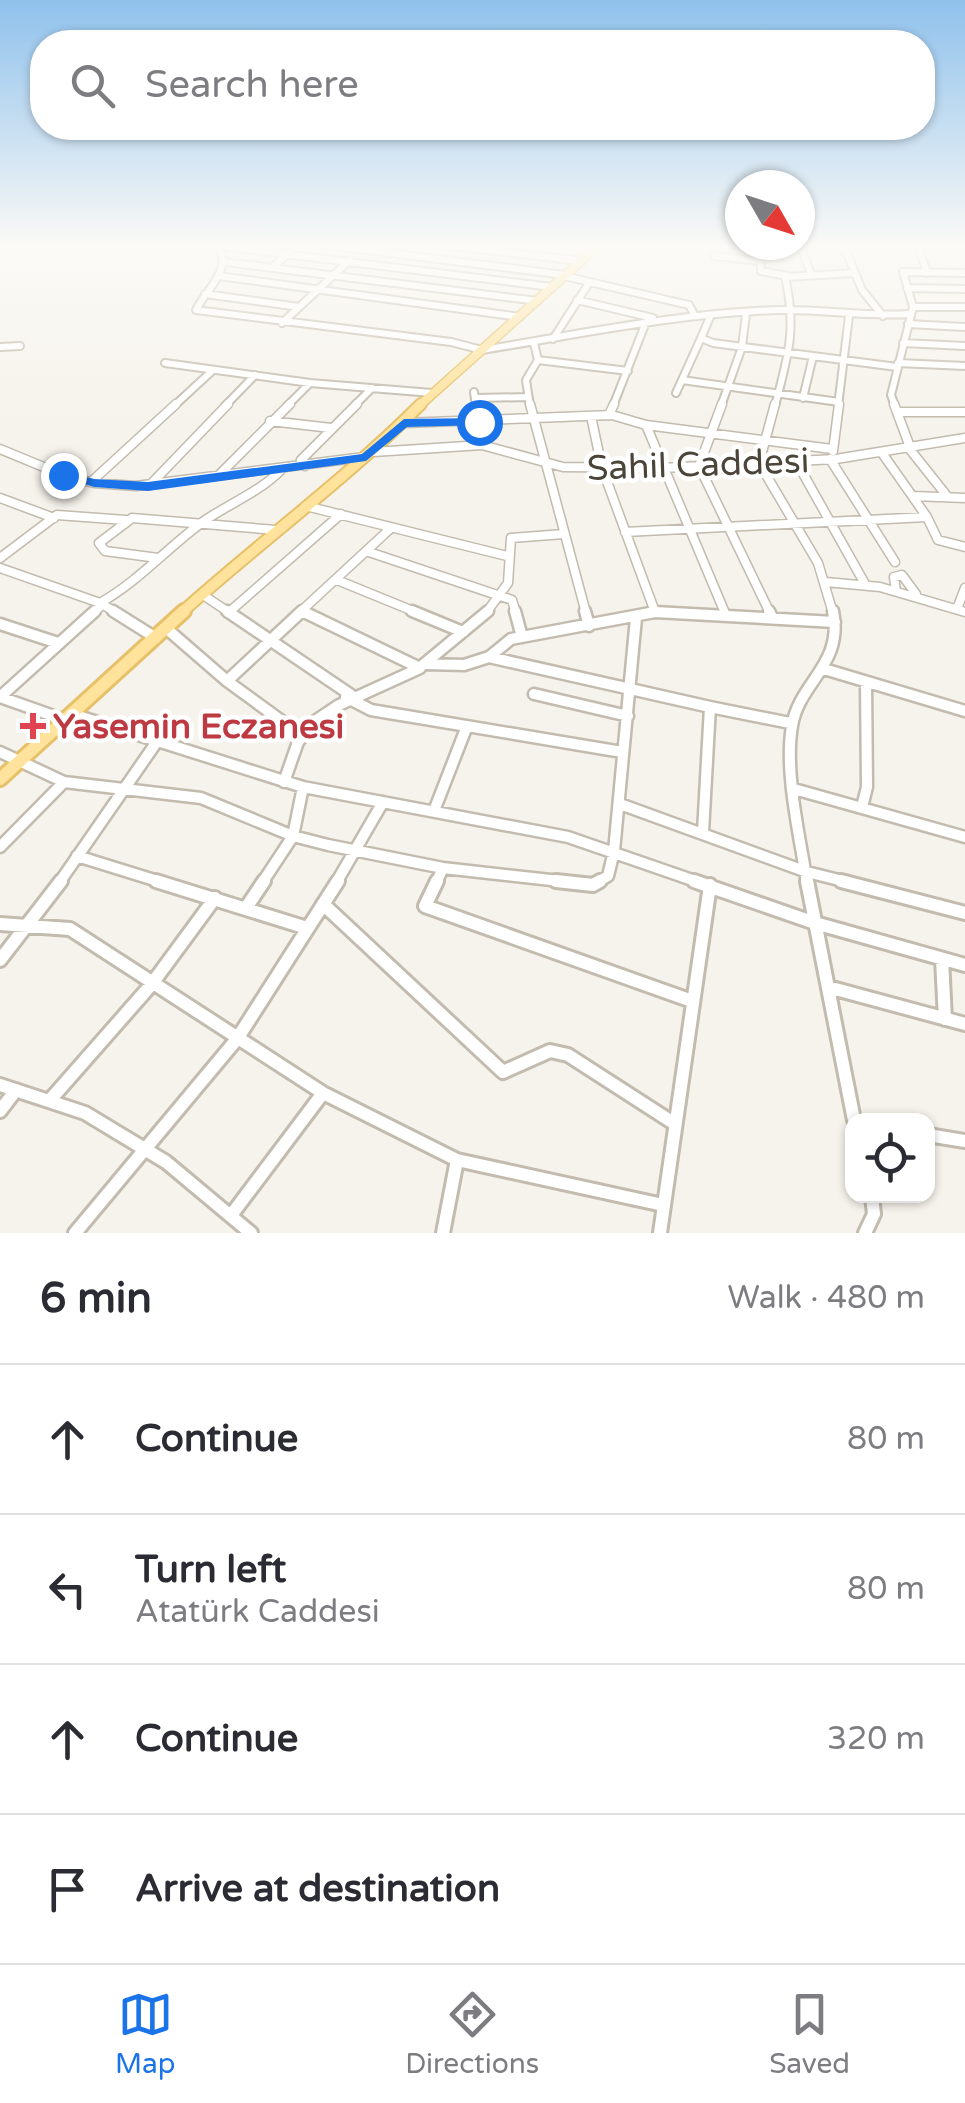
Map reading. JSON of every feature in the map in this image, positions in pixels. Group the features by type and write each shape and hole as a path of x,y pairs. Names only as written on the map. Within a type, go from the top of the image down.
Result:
{"main road":[{"path":"0,779 203,594 370,454 432,393 536,303"}],"street":[{"path":"200,303 196,310 451,342 482,350 695,316 792,311 883,316 965,307"},
{"path":"267,303 300,307"},
{"path":"282,322 304,303"},
{"path":"420,303 520,317"},
{"path":"553,339 575,303"},
{"path":"588,303 661,320"},
{"path":"678,303 689,305 695,316"},
{"path":"789,303 793,339 759,463 826,582 835,622 835,638 824,669 799,701 790,722 794,789 815,923 853,1113"},
{"path":"872,303 883,316"},
{"path":"910,303 891,395 909,447 948,496"},
{"path":"746,314 742,347 699,466 772,618"},
{"path":"848,316 833,456 896,562"},
{"path":"676,393 710,317"},
{"path":"609,415 646,322"},
{"path":"908,324 965,327"},
{"path":"701,338 846,361 965,366"},
{"path":"534,343 538,360 526,380 528,397 589,626"},
{"path":"903,343 965,346"},
{"path":"0,347 20,346"},
{"path":"803,398 813,356"},
{"path":"538,360 628,370"},
{"path":"166,363 310,383 432,393"},
{"path":"91,482 212,370"},
{"path":"148,486 255,375"},
{"path":"682,380 838,402"},
{"path":"218,475 310,383"},
{"path":"305,466 301,460 372,388"},
{"path":"482,444 475,395 528,397"},
{"path":"898,412 965,412"},
{"path":"404,423 609,415 646,424 766,439 833,456"},
{"path":"590,416 602,468 655,612"},
{"path":"270,421 331,428"},
{"path":"646,424 725,614"},
{"name":"Sahil Caddesi","path":"2,453 91,482 148,486 370,454 482,444 579,469 662,468 882,453 965,438"},
{"path":"882,453 927,516 938,540 965,548"},
{"path":"796,461 865,584"},
{"path":"0,697 101,604 202,522 262,486 282,469"},
{"path":"913,496 965,498"},
{"path":"0,498 54,518 92,515 276,530"},
{"path":"305,506 507,556"},
{"path":"228,613 342,514"},
{"path":"625,532 927,516"},
{"path":"0,558 54,518"},
{"path":"126,520 99,542 101,549 158,558"},
{"path":"227,681 391,528"},
{"path":"284,782 301,735 349,696 423,666 502,596 511,574 507,556 511,538 564,534"},
{"path":"366,551 512,600 518,610 522,637"},
{"path":"0,568 101,604 156,638"},
{"path":"896,590 894,577 902,575 916,594"},
{"path":"337,580 463,632"},
{"path":"826,582 865,584 916,594 961,610 965,588"},
{"path":"203,594 371,710 622,752"},
{"path":"304,612 423,666 464,665 489,657 511,640 655,612 835,622"},
{"path":"0,752 64,782 201,798 293,836 443,868 587,886 608,876 614,851 636,618"},
{"path":"0,624 58,644"},
{"path":"167,629 227,681 301,735"},
{"path":"489,657 790,722"},
{"path":"824,669 965,711"},
{"path":"862,808 866,787 866,682"},
{"path":"534,694 628,716"},
{"path":"0,697 303,787 538,830 614,851 815,923 965,965"},
{"path":"703,832 710,707"},
{"path":"434,811 467,726"},
{"path":"0,960 28,928 156,742"},
{"path":"0,847 64,782"},
{"path":"246,908 293,836 303,787"},
{"path":"794,789 965,836"},
{"path":"75,1233 237,1039 382,802"},
{"path":"620,804 807,872 965,913"},
{"path":"78,856 307,928"},
{"path":"443,868 425,906 692,1001"},
{"path":"660,1233 710,884"},
{"path":"50,1100 152,985 216,898"},
{"path":"323,904 502,1072 550,1051 568,1055 675,1124"},
{"path":"0,924 70,929 323,1093 457,1160 663,1205"},
{"path":"942,959 946,1018"},
{"path":"828,987 965,1024"},
{"path":"0,1085 84,1113 146,1149 251,1233"},
{"path":"0,1111 16,1090"},
{"path":"232,1214 323,1093"},
{"path":"935,1135 965,1141"},
{"path":"443,1233 457,1160"},
{"path":"865,1233 874,1214 873,1203"}],"place":[{"name":"Yasemin Eczanesi","path":"33,726"}],"route":[{"path":"63,475 116,486 148,486 305,466 366,457 404,423 479,422"}]}
